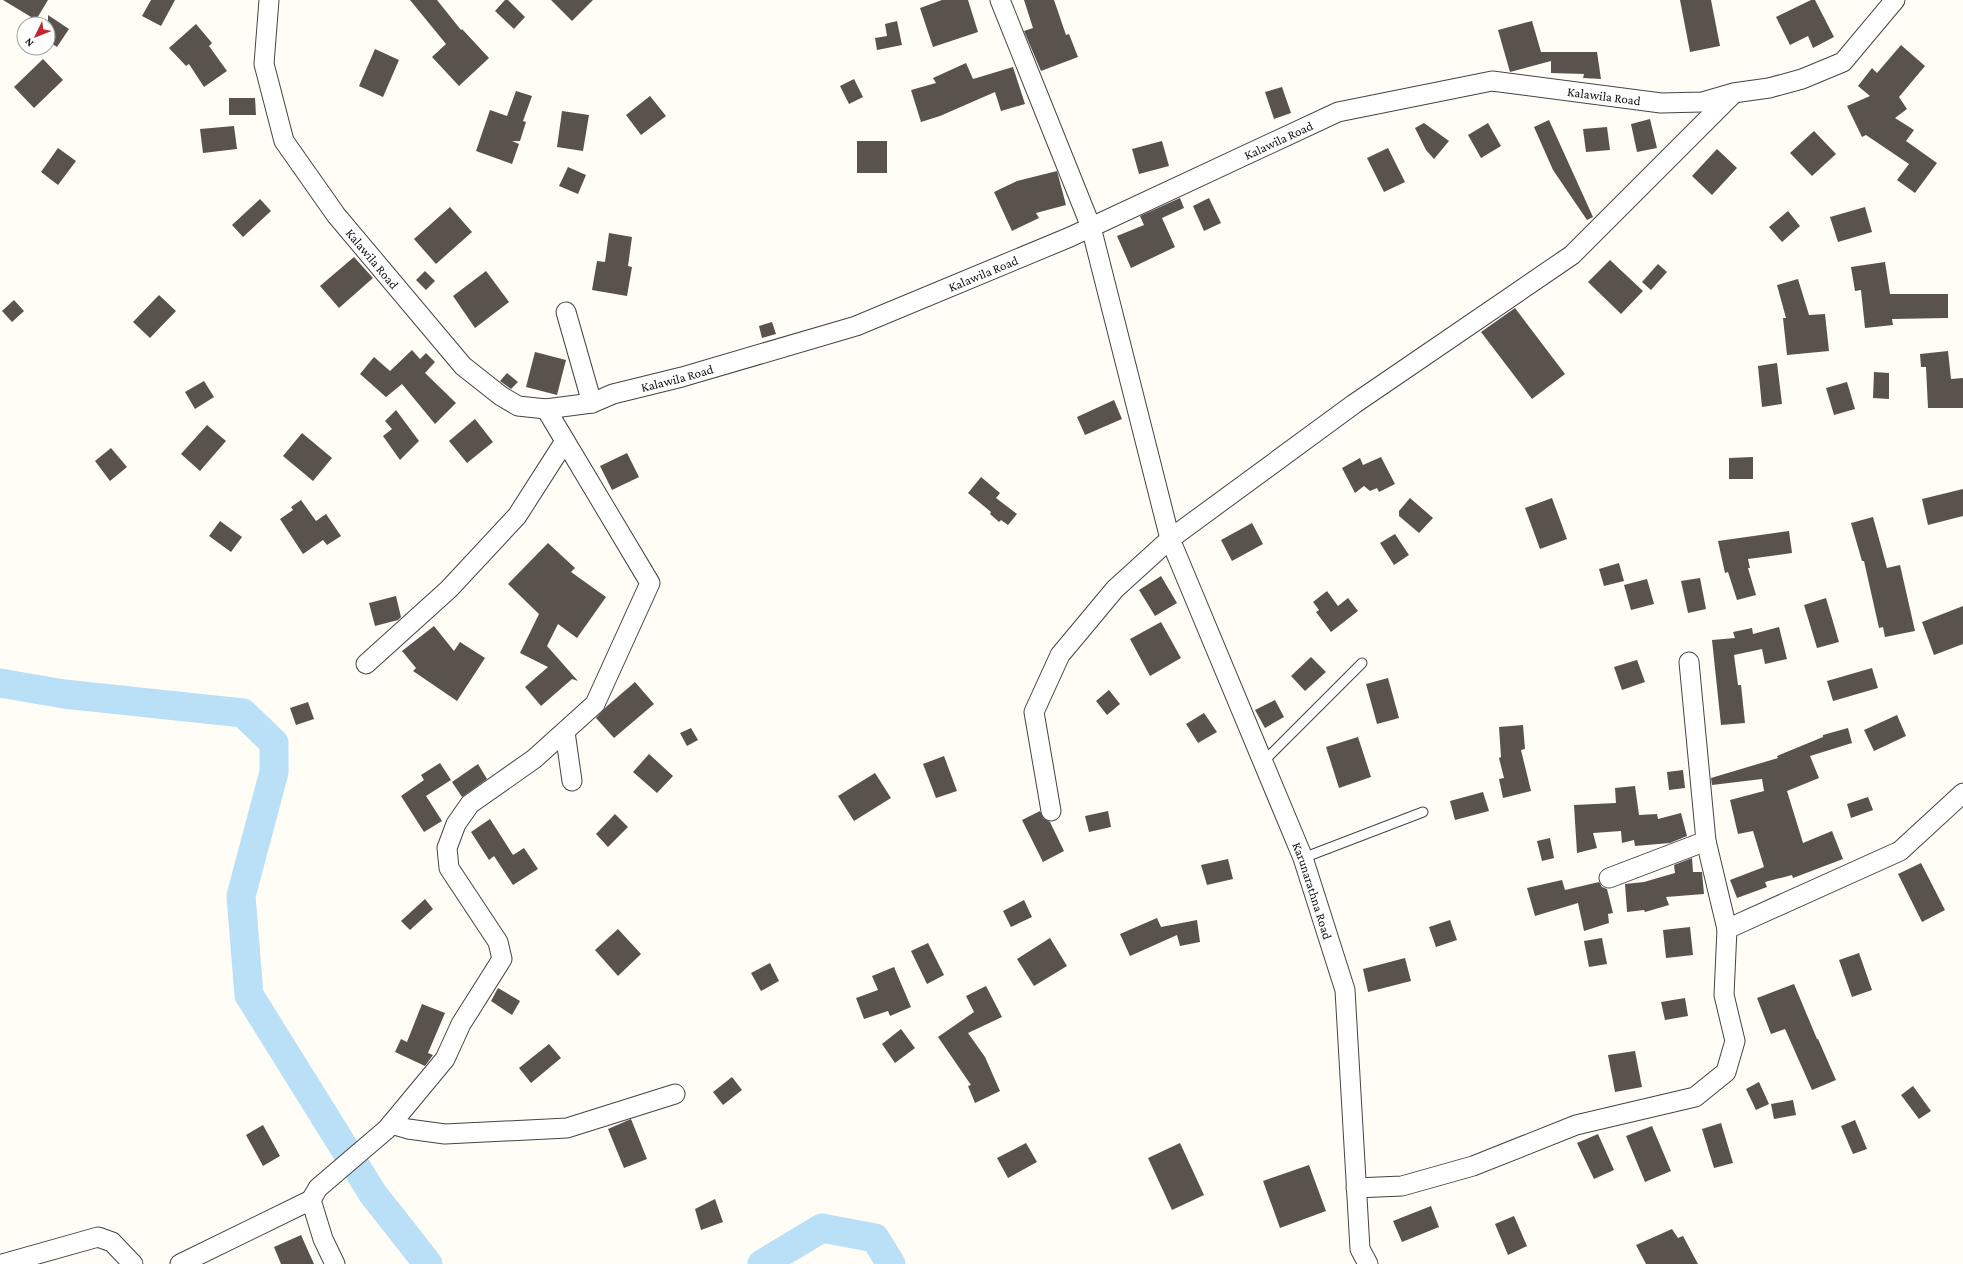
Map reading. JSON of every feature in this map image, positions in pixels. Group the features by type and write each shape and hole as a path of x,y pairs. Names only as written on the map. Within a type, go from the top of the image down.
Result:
{"street":[{"name":"Kalawila Road","path":"269,0 264,64 284,141 336,215 462,366 501,396 518,406 546,409 592,403 613,394 682,376 856,326 1091,227 1338,112 1492,81 1660,103 1702,102 1733,93 1769,88 1802,79 1843,62 1895,0"},
{"name":"Karunarathna Road","path":"1000,0 1091,227 1170,539 1303,858 1345,990 1360,1249 1368,1264"},
{"path":"1051,811 1034,712 1060,655 1115,589 1170,539 1354,404 1572,255 1733,93"},
{"path":"566,312 592,403"},
{"path":"180,1264 315,1194 389,1127 445,1059 461,1024 502,959 498,942 449,868 447,848 456,824 470,804 534,759 595,704 650,583 546,409"},
{"path":"366,664 449,589 517,516 565,441"},
{"path":"1356,1188 1402,1186 1473,1166 1576,1126 1695,1097 1726,1072 1735,1041 1724,995 1727,929 1706,841 1689,662"},
{"path":"565,732 572,781"},
{"path":"1727,929 1900,851 1963,793"},
{"path":"1609,878 1706,841"},
{"path":"389,1127 445,1134 567,1128 674,1094"},
{"path":"315,1194 323,1239 335,1264"},
{"path":"2,1264 98,1237 112,1242 134,1264"}],"lane":[{"path":"1263,762 1362,663"},
{"path":"1303,858 1423,812"}],"building":[{"path":"3,0 48,0 38,16 29,16"},
{"path":"151,0 175,0 161,26 142,16"},
{"path":"410,0 437,0 461,30 462,29 489,58 459,86 432,57 446,44"},
{"path":"505,0 508,0 525,17 514,29 495,11"},
{"path":"551,0 593,0 572,21"},
{"path":"942,0 968,0 978,32 933,47 920,8"},
{"path":"1024,0 1054,0 1066,35 1069,34 1078,57 1041,71 1024,31 1033,28"},
{"path":"1680,0 1711,0 1720,46 1690,52"},
{"path":"1811,0 1815,0 1834,37 1813,48 1808,36 1790,45 1776,17"},
{"path":"56,20 69,29 56,46"},
{"path":"897,21 902,45 877,50 875,38 887,36 885,24"},
{"path":"1532,21 1541,52 1597,52 1601,79 1583,78 1584,74 1551,73 1551,61 1510,72 1498,30"},
{"path":"196,24 212,43 209,46 227,71 204,87 189,64 186,66 169,48"},
{"path":"1901,45 1925,66 1899,97 1907,109 1895,118 1914,130 1906,141 1937,163 1915,193 1897,180 1909,164 1866,135 1862,137 1847,106 1870,96 1858,86 1872,68 1877,73"},
{"path":"375,49 399,60 383,97 359,86"},
{"path":"43,59 63,80 34,108 14,87"},
{"path":"966,63 973,79 1013,67 1025,104 1001,111 995,92 940,116 921,122 911,90 936,83 933,78"},
{"path":"854,79 863,97 849,104 840,86"},
{"path":"1282,87 1291,113 1274,119 1265,92"},
{"path":"516,91 532,96 523,121 526,122 520,141 512,141 519,144 512,164 476,151 490,110 507,116"},
{"path":"650,96 666,116 641,135 626,115"},
{"path":"229,98 255,98 256,115 229,115"},
{"path":"562,111 589,115 583,151 557,147"},
{"path":"1650,119 1657,148 1637,152 1631,124"},
{"path":"1549,120 1593,217 1587,220 1553,170 1534,127"},
{"path":"1424,123 1449,141 1434,159 1426,150 1415,128"},
{"path":"1488,123 1501,146 1481,158 1468,135"},
{"path":"234,126 237,149 203,153 200,129"},
{"path":"1607,127 1610,150 1586,152 1583,129"},
{"path":"1814,131 1836,154 1812,176 1790,153"},
{"path":"857,141 887,141 887,173 857,173"},
{"path":"1162,141 1169,166 1139,174 1132,149"},
{"path":"58,148 76,161 58,185 41,172"},
{"path":"1388,148 1405,182 1384,192 1367,158"},
{"path":"1717,149 1737,168 1712,195 1692,176"},
{"path":"568,167 586,175 578,194 559,186"},
{"path":"1057,171 1066,205 1036,213 1039,218 1012,231 994,192 1017,181"},
{"path":"1180,198 1184,208 1162,218 1175,247 1131,268 1117,236 1144,225 1140,216"},
{"path":"1209,198 1221,223 1204,231 1193,206"},
{"path":"260,199 271,211 243,237 232,225"},
{"path":"450,207 472,232 436,264 414,239"},
{"path":"1865,207 1872,232 1838,242 1830,217"},
{"path":"1788,211 1800,226 1782,242 1769,227"},
{"path":"609,233 632,237 628,266 632,267 627,296 592,290 597,261 605,262"},
{"path":"354,257 373,278 339,308 320,286"},
{"path":"1610,260 1643,291 1621,314 1588,282"},
{"path":"1885,262 1890,294 1948,294 1948,318 1892,319 1893,325 1865,328 1861,290 1855,291 1851,267"},
{"path":"1658,264 1667,272 1651,290 1642,282"},
{"path":"425,271 435,281 426,290 416,280"},
{"path":"486,271 509,302 475,328 453,296"},
{"path":"1798,279 1809,315 1825,314 1829,351 1787,355 1783,318 1786,318 1777,285"},
{"path":"159,295 176,311 150,338 133,322"},
{"path":"14,300 24,311 12,322 2,311"},
{"path":"1515,308 1565,374 1532,399 1481,332"},
{"path":"772,322 776,334 762,338 759,326"},
{"path":"412,350 420,359 426,353 435,362 425,373 456,403 435,424 402,384 386,397 360,374 374,357 390,371"},
{"path":"1948,351 1951,379 1963,378 1963,408 1928,408 1926,367 1921,367 1920,354"},
{"path":"535,352 566,360 557,395 526,387"},
{"path":"1777,363 1782,404 1762,407 1758,366"},
{"path":"1874,372 1889,373 1889,399 1873,398"},
{"path":"507,373 518,382 511,389 500,381"},
{"path":"204,381 214,397 195,409 185,392"},
{"path":"1847,382 1855,409 1834,415 1826,388"},
{"path":"1114,400 1122,419 1085,435 1077,417"},
{"path":"396,410 419,441 400,460 383,436 392,429 385,421"},
{"path":"475,419 493,442 467,463 449,441"},
{"path":"207,425 226,441 200,471 181,454"},
{"path":"302,433 332,458 313,481 283,456"},
{"path":"111,448 127,467 110,481 95,461"},
{"path":"627,453 639,477 612,490 600,466"},
{"path":"1381,457 1395,484 1379,492 1377,488 1370,491 1364,486 1355,493 1342,468 1360,458 1363,465"},
{"path":"1753,457 1753,479 1729,479 1729,458"},
{"path":"981,477 1000,493 996,498 1017,514 1008,525 1001,520 999,522 990,514 991,512 968,493"},
{"path":"1963,489 1963,516 1928,525 1922,499"},
{"path":"1410,498 1433,518 1419,533 1399,516 1399,511"},
{"path":"1552,498 1567,539 1540,549 1525,508"},
{"path":"301,500 316,521 326,514 341,536 327,545 323,540 303,554 280,519 293,510 291,507"},
{"path":"1873,517 1887,568 1900,565 1915,631 1885,637 1883,627 1879,628 1864,561 1862,561 1851,523"},
{"path":"220,521 242,537 231,552 209,536"},
{"path":"1252,523 1263,544 1232,561 1221,540"},
{"path":"1789,531 1792,553 1748,559 1750,568 1748,568 1756,595 1737,600 1728,572 1725,573 1718,541"},
{"path":"1395,534 1409,555 1394,565 1380,543"},
{"path":"548,543 575,568 571,572 606,597 577,638 558,624 547,646 578,681 572,679 541,706 525,687 548,667 520,653 539,614 508,584"},
{"path":"1619,563 1624,581 1604,586 1599,569"},
{"path":"1161,576 1177,603 1155,616 1139,590"},
{"path":"1700,578 1706,609 1688,613 1681,581"},
{"path":"1647,579 1654,604 1631,610 1624,585"},
{"path":"1327,591 1338,606 1348,598 1358,611 1331,632 1316,612 1319,610 1313,602"},
{"path":"396,596 401,617 398,620 375,626 369,603"},
{"path":"1826,598 1839,642 1817,648 1804,605"},
{"path":"1963,606 1963,644 1934,655 1922,622"},
{"path":"1161,622 1181,658 1150,676 1130,639"},
{"path":"434,626 454,651 460,642 485,658 457,701 413,671 416,668 402,651"},
{"path":"1779,627 1787,659 1765,664 1762,649 1734,655 1738,685 1741,685 1745,723 1721,725 1712,640 1735,638 1733,632 1752,628 1753,634"},
{"path":"1311,657 1326,672 1305,691 1291,676"},
{"path":"1637,660 1645,682 1622,690 1614,667"},
{"path":"1872,668 1878,688 1833,701 1827,681"},
{"path":"1388,678 1399,718 1377,724 1366,684"},
{"path":"635,682 654,704 614,738 596,718 606,707"},
{"path":"1109,690 1120,704 1107,715 1096,701"},
{"path":"1275,700 1284,717 1265,728 1255,710"},
{"path":"308,702 314,719 296,725 290,708"},
{"path":"1204,713 1217,732 1198,743 1186,724"},
{"path":"1897,715 1906,736 1874,751 1864,730"},
{"path":"1523,725 1525,749 1521,750 1531,791 1503,798 1499,779 1504,778 1499,758 1501,757 1499,727"},
{"path":"691,728 698,740 687,746 680,733"},
{"path":"1848,728 1852,743 1810,756 1819,778 1787,791 1803,843 1832,831 1843,859 1793,878 1792,875 1765,882 1767,887 1737,898 1730,880 1764,867 1753,831 1738,834 1730,800 1764,791 1762,779 1712,785 1711,778 1778,758 1777,756 1823,737 1823,735"},
{"path":"1358,737 1371,777 1339,788 1326,747"},
{"path":"649,754 673,776 657,793 633,772"},
{"path":"944,756 957,791 936,798 923,764"},
{"path":"440,763 451,780 426,796 442,821 424,832 401,796 424,780 421,775"},
{"path":"478,764 487,779 462,797 452,782"},
{"path":"1683,770 1685,788 1669,790 1667,772"},
{"path":"875,773 891,798 854,821 838,796"},
{"path":"1635,786 1639,815 1657,814 1658,819 1681,813 1687,836 1670,843 1635,846 1634,840 1622,843 1621,831 1593,833 1597,848 1577,853 1574,805 1616,803 1615,788"},
{"path":"1483,792 1489,811 1455,820 1450,801"},
{"path":"1868,797 1873,810 1851,818 1847,804"},
{"path":"1040,811 1043,818 1050,822 1064,851 1043,862 1022,820"},
{"path":"1108,811 1111,827 1089,832 1085,816"},
{"path":"615,814 628,827 608,847 596,834"},
{"path":"490,819 513,855 524,848 538,869 513,885 494,856 489,860 471,832"},
{"path":"1550,838 1554,858 1542,861 1537,841"},
{"path":"1692,858 1693,872 1702,872 1704,894 1666,897 1669,905 1645,912 1644,910 1627,912 1625,884 1644,882 1675,873 1674,865"},
{"path":"1228,859 1233,879 1207,885 1201,865"},
{"path":"1921,863 1945,910 1922,922 1898,874"},
{"path":"1562,880 1565,890 1599,882 1602,887 1607,889 1613,913 1608,914 1609,923 1584,931 1578,903 1535,916 1527,888"},
{"path":"425,899 433,909 410,930 401,921"},
{"path":"1024,900 1032,917 1011,927 1003,911"},
{"path":"1157,918 1161,927 1197,920 1200,942 1180,946 1177,935 1130,956 1120,934"},
{"path":"1450,920 1457,940 1436,947 1429,927"},
{"path":"1690,927 1693,955 1666,958 1663,930"},
{"path":"618,929 641,954 618,976 595,950"},
{"path":"1050,938 1067,966 1034,986 1017,959"},
{"path":"1602,938 1607,964 1589,967 1584,941"},
{"path":"928,943 944,975 927,984 911,951"},
{"path":"1859,953 1872,990 1852,997 1839,960"},
{"path":"1405,958 1411,981 1368,992 1363,969"},
{"path":"770,963 779,981 761,991 751,973"},
{"path":"894,967 911,1007 890,1016 888,1011 864,1019 856,998 878,990 872,976"},
{"path":"1794,984 1836,1080 1812,1090 1785,1029 1771,1034 1757,998"},
{"path":"986,986 1002,1017 968,1033 985,1057 1000,1091 975,1103 968,1086 971,1085 938,1037 974,1012 966,996"},
{"path":"498,988 520,1001 512,1015 491,1001"},
{"path":"1685,998 1688,1016 1665,1020 1661,1002"},
{"path":"422,1004 445,1013 428,1053 433,1055 425,1066 395,1052 401,1039 407,1042"},
{"path":"901,1029 915,1048 895,1063 882,1044"},
{"path":"549,1044 561,1058 531,1083 519,1068"},
{"path":"1635,1051 1642,1087 1615,1092 1608,1055"},
{"path":"732,1077 742,1090 723,1105 713,1092"},
{"path":"1759,1082 1769,1104 1756,1110 1746,1089"},
{"path":"1913,1086 1931,1111 1919,1119 1901,1095"},
{"path":"1793,1100 1796,1115 1774,1119 1771,1104"},
{"path":"631,1119 647,1159 624,1168 608,1129"},
{"path":"1855,1120 1867,1149 1853,1154 1841,1126"},
{"path":"1721,1123 1733,1163 1714,1168 1702,1129"},
{"path":"263,1125 280,1156 263,1166 246,1135"},
{"path":"1652,1126 1671,1171 1645,1182 1626,1136"},
{"path":"1598,1134 1614,1170 1594,1179 1577,1143"},
{"path":"1026,1143 1037,1162 1008,1178 997,1158"},
{"path":"1180,1143 1204,1195 1172,1210 1148,1158"},
{"path":"1309,1165 1326,1211 1280,1228 1263,1181"},
{"path":"715,1199 723,1222 701,1230 695,1209"},
{"path":"1431,1206 1439,1227 1402,1242 1393,1221"},
{"path":"1514,1216 1527,1246 1508,1255 1495,1224"},
{"path":"1672,1229 1678,1238 1683,1236 1698,1264 1646,1264 1636,1245"},
{"path":"301,1235 314,1264 281,1264 274,1247"}],"waterway":[{"path":"0,683 64,694 243,713 274,743 274,772 241,896 249,995 373,1194 428,1264"},
{"path":"762,1264 822,1228 875,1238 891,1264"}]}
